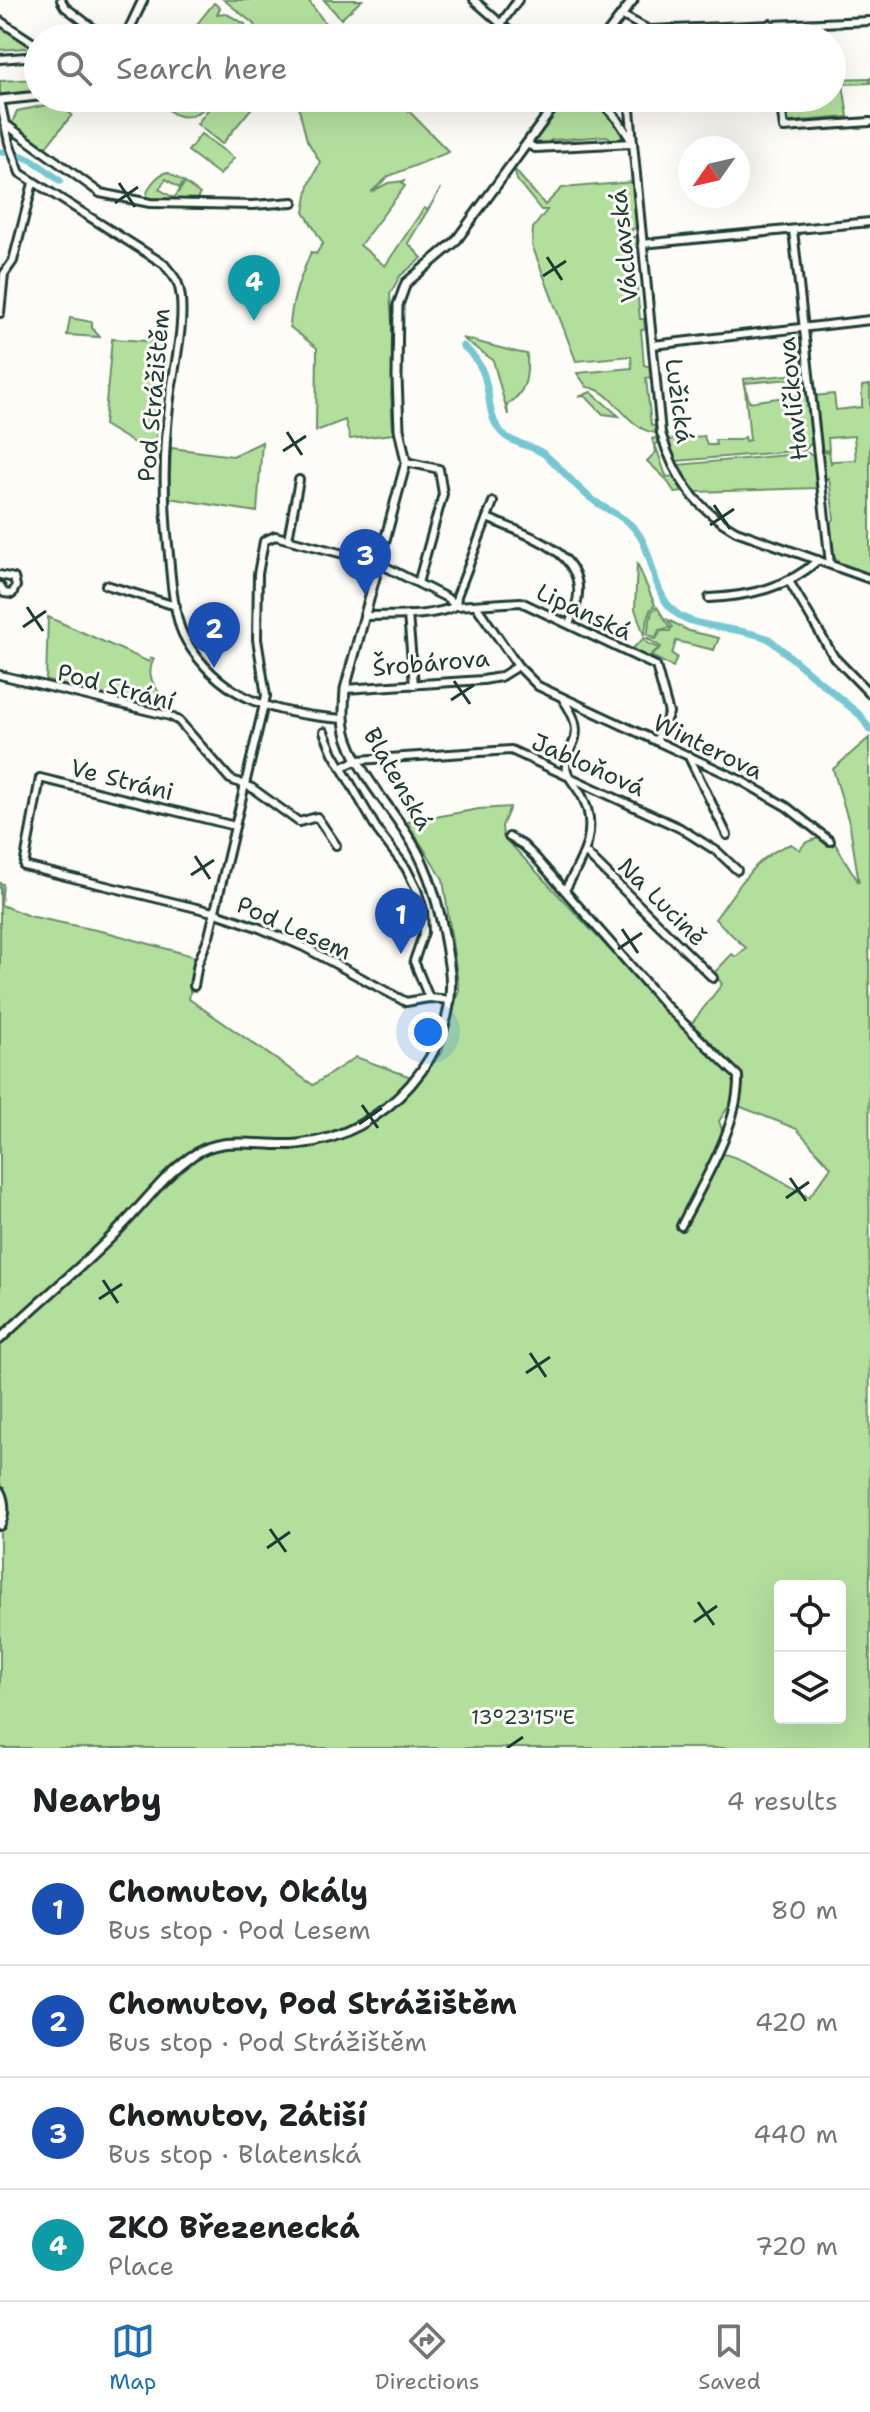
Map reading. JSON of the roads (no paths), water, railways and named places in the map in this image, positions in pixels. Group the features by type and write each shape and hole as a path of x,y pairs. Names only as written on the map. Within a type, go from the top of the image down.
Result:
{"street":[{"path":"61,0 65,7 87,24"},
{"path":"132,24 143,0"},
{"path":"474,0 499,24"},
{"path":"501,24 518,0"},
{"path":"614,24 633,0"},
{"path":"621,15 638,24"},
{"path":"0,21 24,37"},
{"path":"770,24 870,21"},
{"path":"0,59 24,57"},
{"path":"0,100 24,97"},
{"name":"Pod Strážištěm","path":"0,100 9,143 20,173 164,264 178,282 181,311 163,454 164,511 176,606 189,647 207,670 228,688 263,707 291,714 344,719"},
{"name":"Blatenská","path":"0,1339 119,1230 168,1175 195,1154 222,1143 297,1145 331,1138 361,1124 387,1106 435,1053 446,1027 450,1000 447,950 431,884 418,853 349,742 344,719 345,689 406,462 399,429 398,305 406,283 455,242 550,112"},
{"path":"611,112 633,143"},
{"name":"Václavská","path":"630,112 653,345"},
{"path":"782,112 784,128 870,122"},
{"path":"4,123 100,193 150,203 253,205 293,202"},
{"path":"527,144 535,148 633,143"},
{"path":"0,313 4,274 13,261 33,183"},
{"path":"642,244 870,222"},
{"name":"Havlíčkova","path":"793,230 830,564"},
{"path":"653,345 870,320"},
{"name":"Lužická","path":"653,345 661,433 670,463 688,492 718,521 736,531 870,579"},
{"path":"406,462 439,469 443,483 443,494 418,583"},
{"path":"194,986 198,963 209,936 266,696 257,639 258,574 264,541 275,536 288,539 299,480"},
{"path":"364,616 408,615 456,606 457,596 493,502"},
{"path":"487,518 557,549 569,561 579,590 578,606 569,624"},
{"name":"Lipanská","path":"288,539 378,563 456,606 521,602 656,666 669,713 656,741"},
{"path":"709,598 757,593 789,581 818,560"},
{"path":"0,575 14,578 16,586 12,594 4,593 0,586"},
{"path":"789,581 834,657 870,694"},
{"path":"106,585 176,606"},
{"name":"Winterova","path":"477,607 518,666 538,686 740,780 787,807 830,841"},
{"path":"408,615 414,685"},
{"name":"Šrobárova","path":"345,689 483,680 500,677 518,666"},
{"name":"Pod Strání","path":"0,675 170,716 179,721 230,779 252,788 299,822 317,817 336,845"},
{"path":"563,699 573,714 576,726 575,739 565,761 568,774 590,816 588,844 565,890"},
{"path":"324,732 378,831 406,868 417,890 423,910 424,932 414,961 429,998"},
{"name":"Jabloňová","path":"342,767 358,760 511,750 680,828 718,852 737,870"},
{"path":"689,757 727,835"},
{"name":"Ve Stráni","path":"24,866 40,778 235,826"},
{"path":"509,837 523,845 665,1005 738,1076 739,1094 719,1149 681,1226"},
{"name":"Na Lucině","path":"585,852 713,978"},
{"name":"Pod Lesem","path":"24,866 213,912 257,927 304,947 406,1002 429,998 450,1000"},
{"path":"0,1492 4,1518 0,1525"}],"waterway":[{"path":"0,152 25,157 60,181"},
{"path":"463,346 481,368 491,412 501,432 511,440 544,454 586,495 633,527 646,547 661,594 676,613 695,622 769,639 861,716 870,730"}],"place":[{"name":"ZKO Březenecká","path":"254,321"},
{"name":"Chomutov, Zátiší","path":"365,595"},
{"name":"Chomutov, Pod Strážištěm","path":"214,668"},
{"name":"Chomutov, Okály","path":"401,954"}]}
